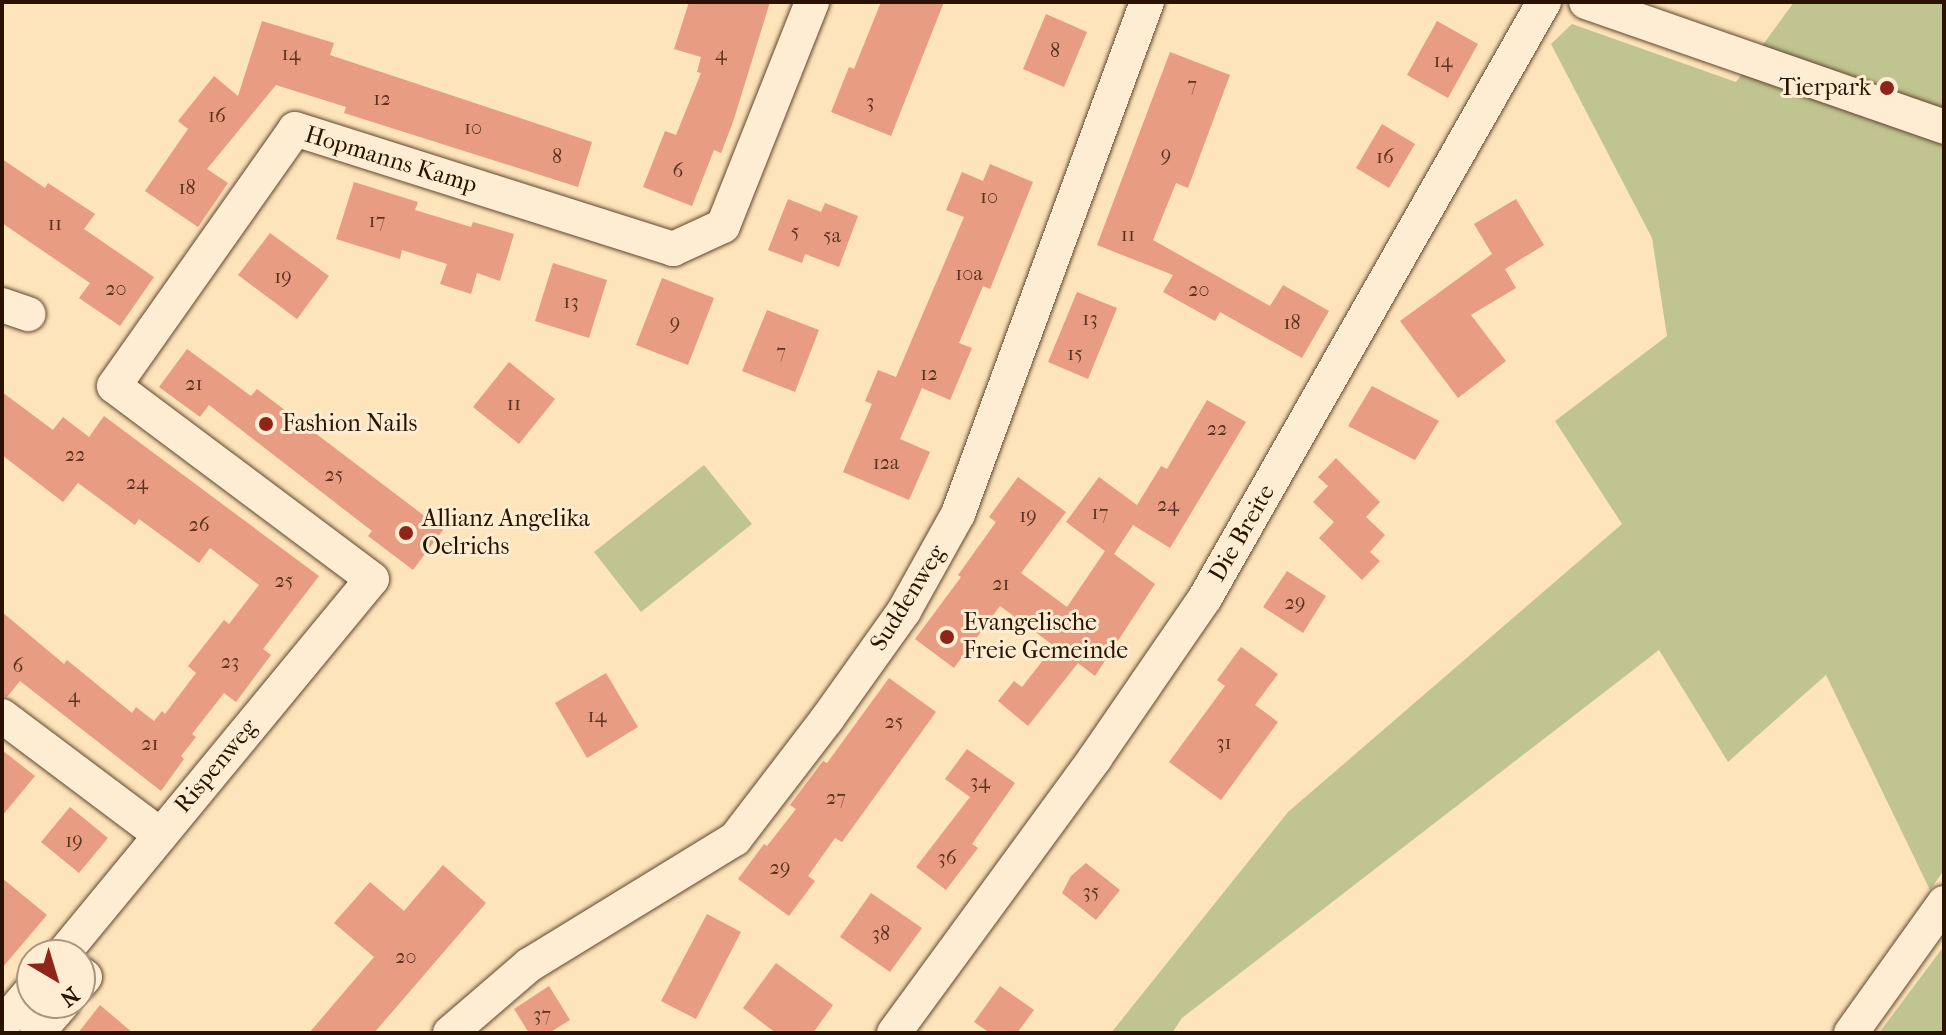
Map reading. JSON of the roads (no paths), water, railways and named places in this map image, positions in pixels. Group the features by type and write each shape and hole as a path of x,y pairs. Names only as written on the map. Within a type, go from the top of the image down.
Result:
{"street":[{"name":"Hopmanns Kamp","path":"372,579 114,386 295,129 673,249 723,226 812,2"},
{"name":"Suddenweg","path":"450,1033 529,965 735,839 827,719 904,611 958,514 1147,2"},
{"name":"Die Breite","path":"894,1033 1095,758 1205,598 1544,2"},
{"path":"1586,2 1944,127"},
{"name":"Rispenweg","path":"75,939 372,579"},
{"path":"2,716 159,834"},
{"path":"1851,1033 1944,903"},
{"path":"2,1025 16,1009"}],"place":[{"name":"Tierpark","path":"1887,88"},
{"name":"Fashion Nails","path":"266,424"},
{"name":"Allianz Angelika Oelrichs","path":"406,533"},
{"name":"Evangelische Freie Gemeinde","path":"947,637"}]}
